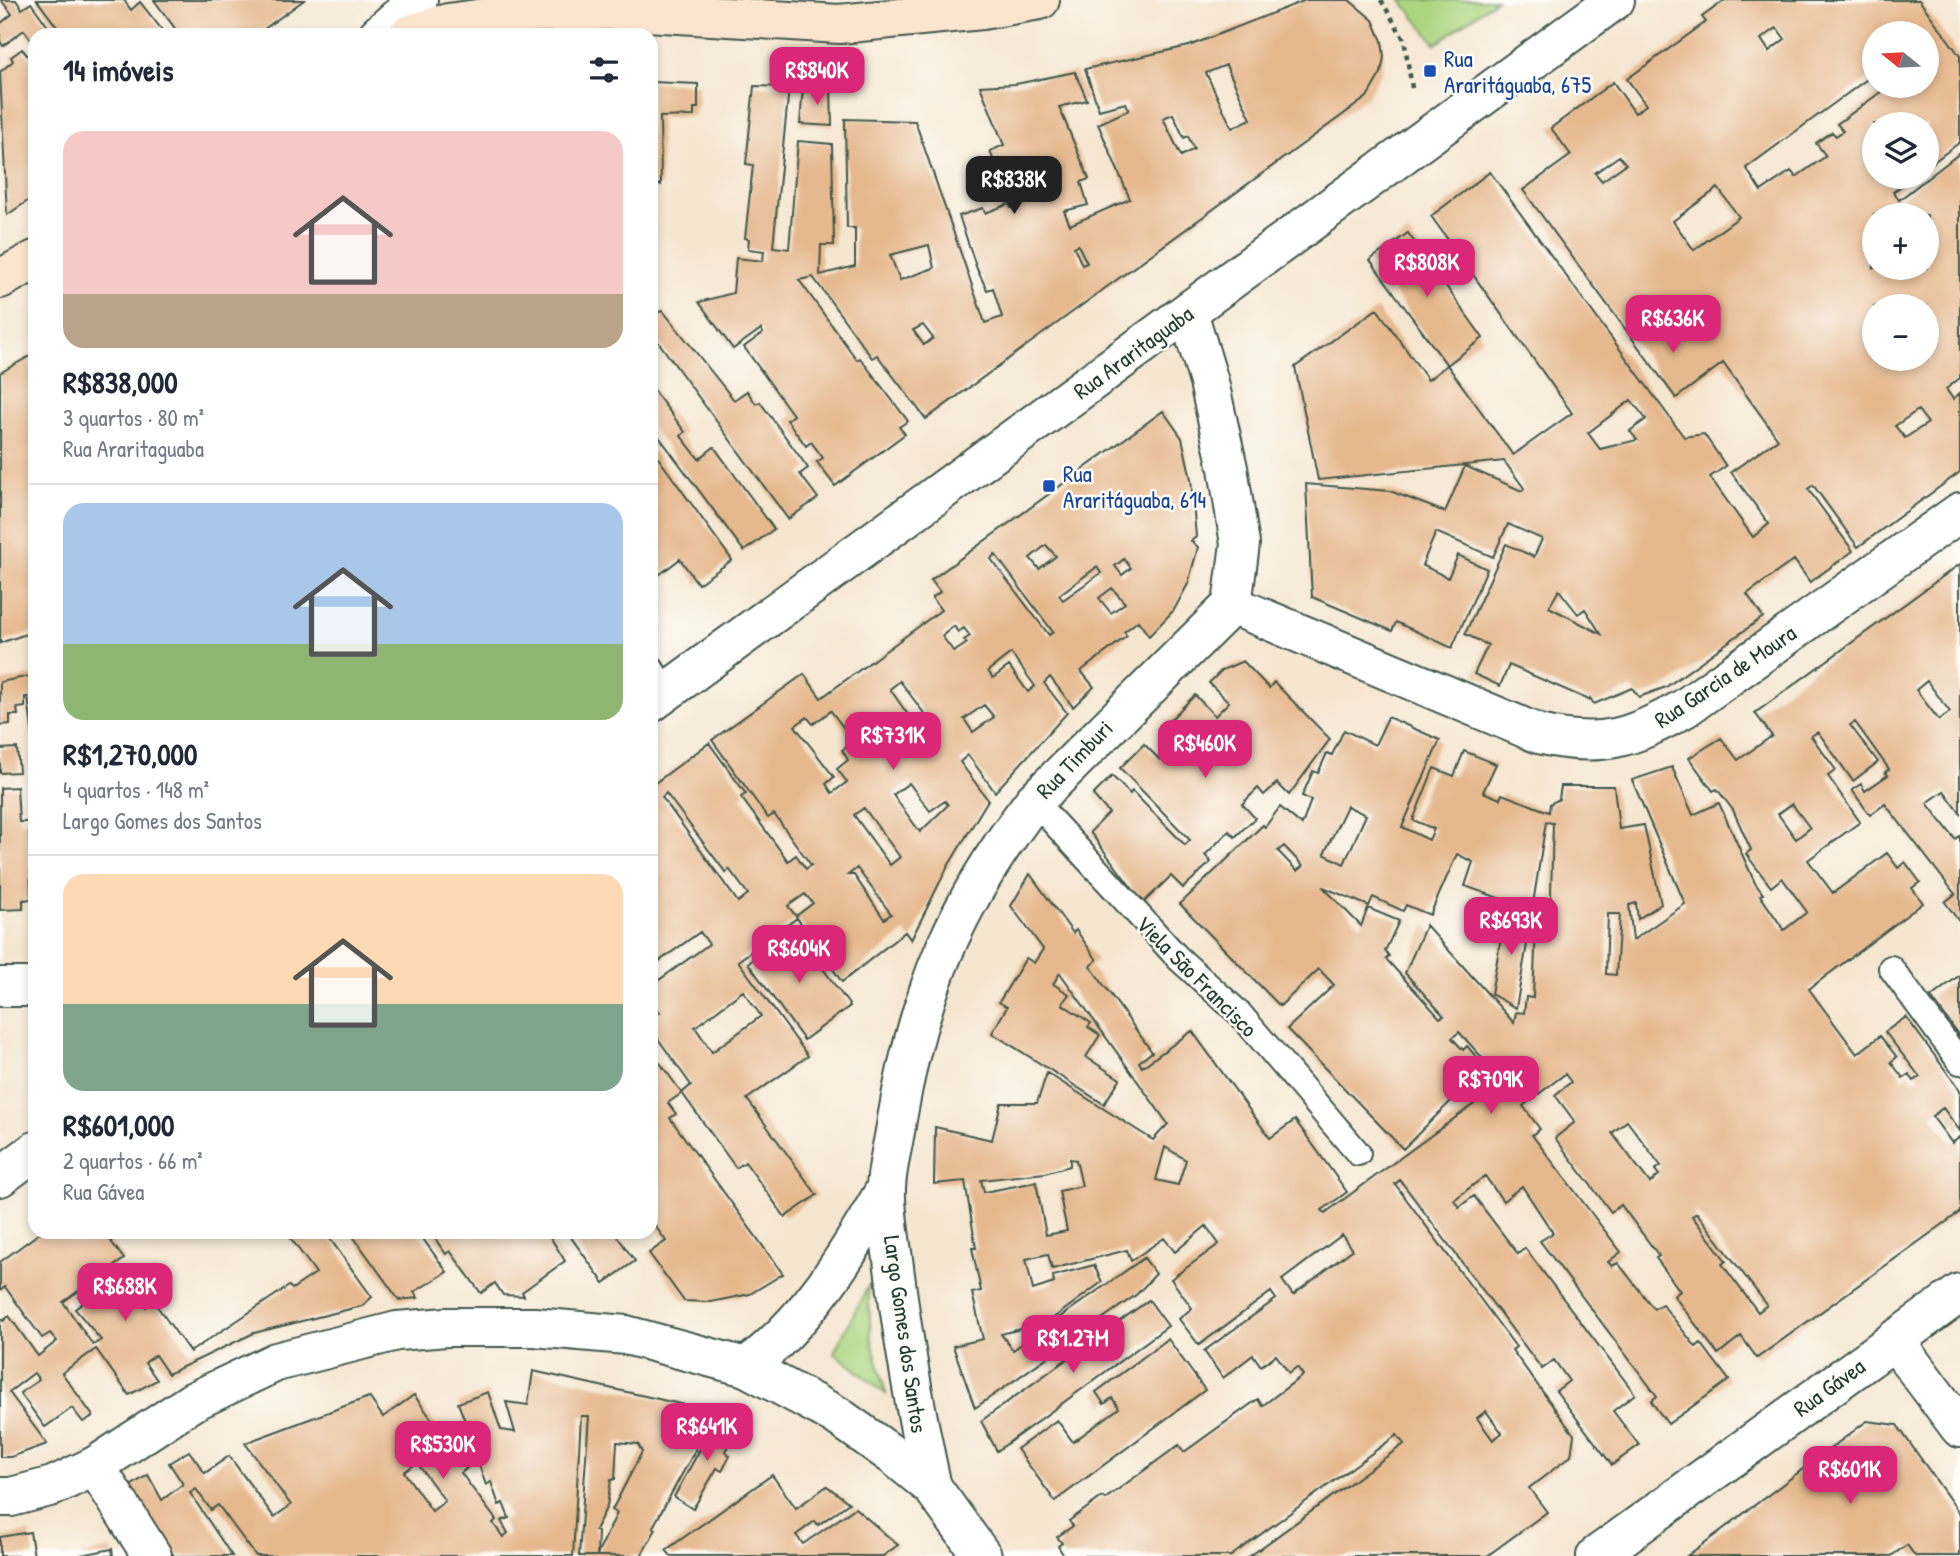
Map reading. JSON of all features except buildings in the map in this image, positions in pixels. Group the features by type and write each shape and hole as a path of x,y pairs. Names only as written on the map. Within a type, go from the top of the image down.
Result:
{"main road":[{"path":"431,28 448,23 520,13 614,10 839,24 982,10 1040,0"},
{"path":"0,279 28,264"}],"street":[{"path":"386,28 418,0"},
{"name":"Rua Araritaguaba","path":"658,686 1188,312 1615,0"},
{"path":"1188,312 1209,382 1228,468 1240,544 1232,605"},
{"name":"Rua Garcia de Moura","path":"1232,605 1539,734 1573,742 1606,740 1643,732 1685,708 1960,512"},
{"name":"Rua Timburi","path":"886,1188 902,1089 925,999 949,936 976,883 1034,801 1232,605"},
{"path":"0,987 28,987"},
{"path":"0,1177 28,1156"},
{"name":"Largo Gomes dos Santos","path":"886,1188 855,1242 805,1313 769,1350 746,1367 836,1415 932,1487"},
{"name":"Largo Gomes dos Santos","path":"886,1188 901,1326 914,1405 932,1487"},
{"name":"Rua Gávea","path":"1596,1556 1960,1293"},
{"path":"0,1497 11,1497 53,1486 95,1465 192,1402 276,1362 397,1331 447,1327 534,1328 626,1335 746,1367"},
{"path":"1894,1340 1960,1428"},
{"path":"95,1465 152,1556"},
{"path":"932,1487 982,1556"}],"lane":[{"name":"Viela São Francisco","path":"1034,801 1178,958 1240,1014 1358,1153"},
{"path":"1891,968 1960,1062"}],"path":[{"path":"1381,0 1404,39 1412,88"}],"green space":[{"path":"1401,0 1496,0 1436,44"},
{"path":"868,1286 871,1336 886,1394 834,1352"}],"place":[{"name":"Rua Araritáguaba, 675","path":"1430,71"},
{"name":"Rua Araritáguaba, 614","path":"1049,486"}]}
